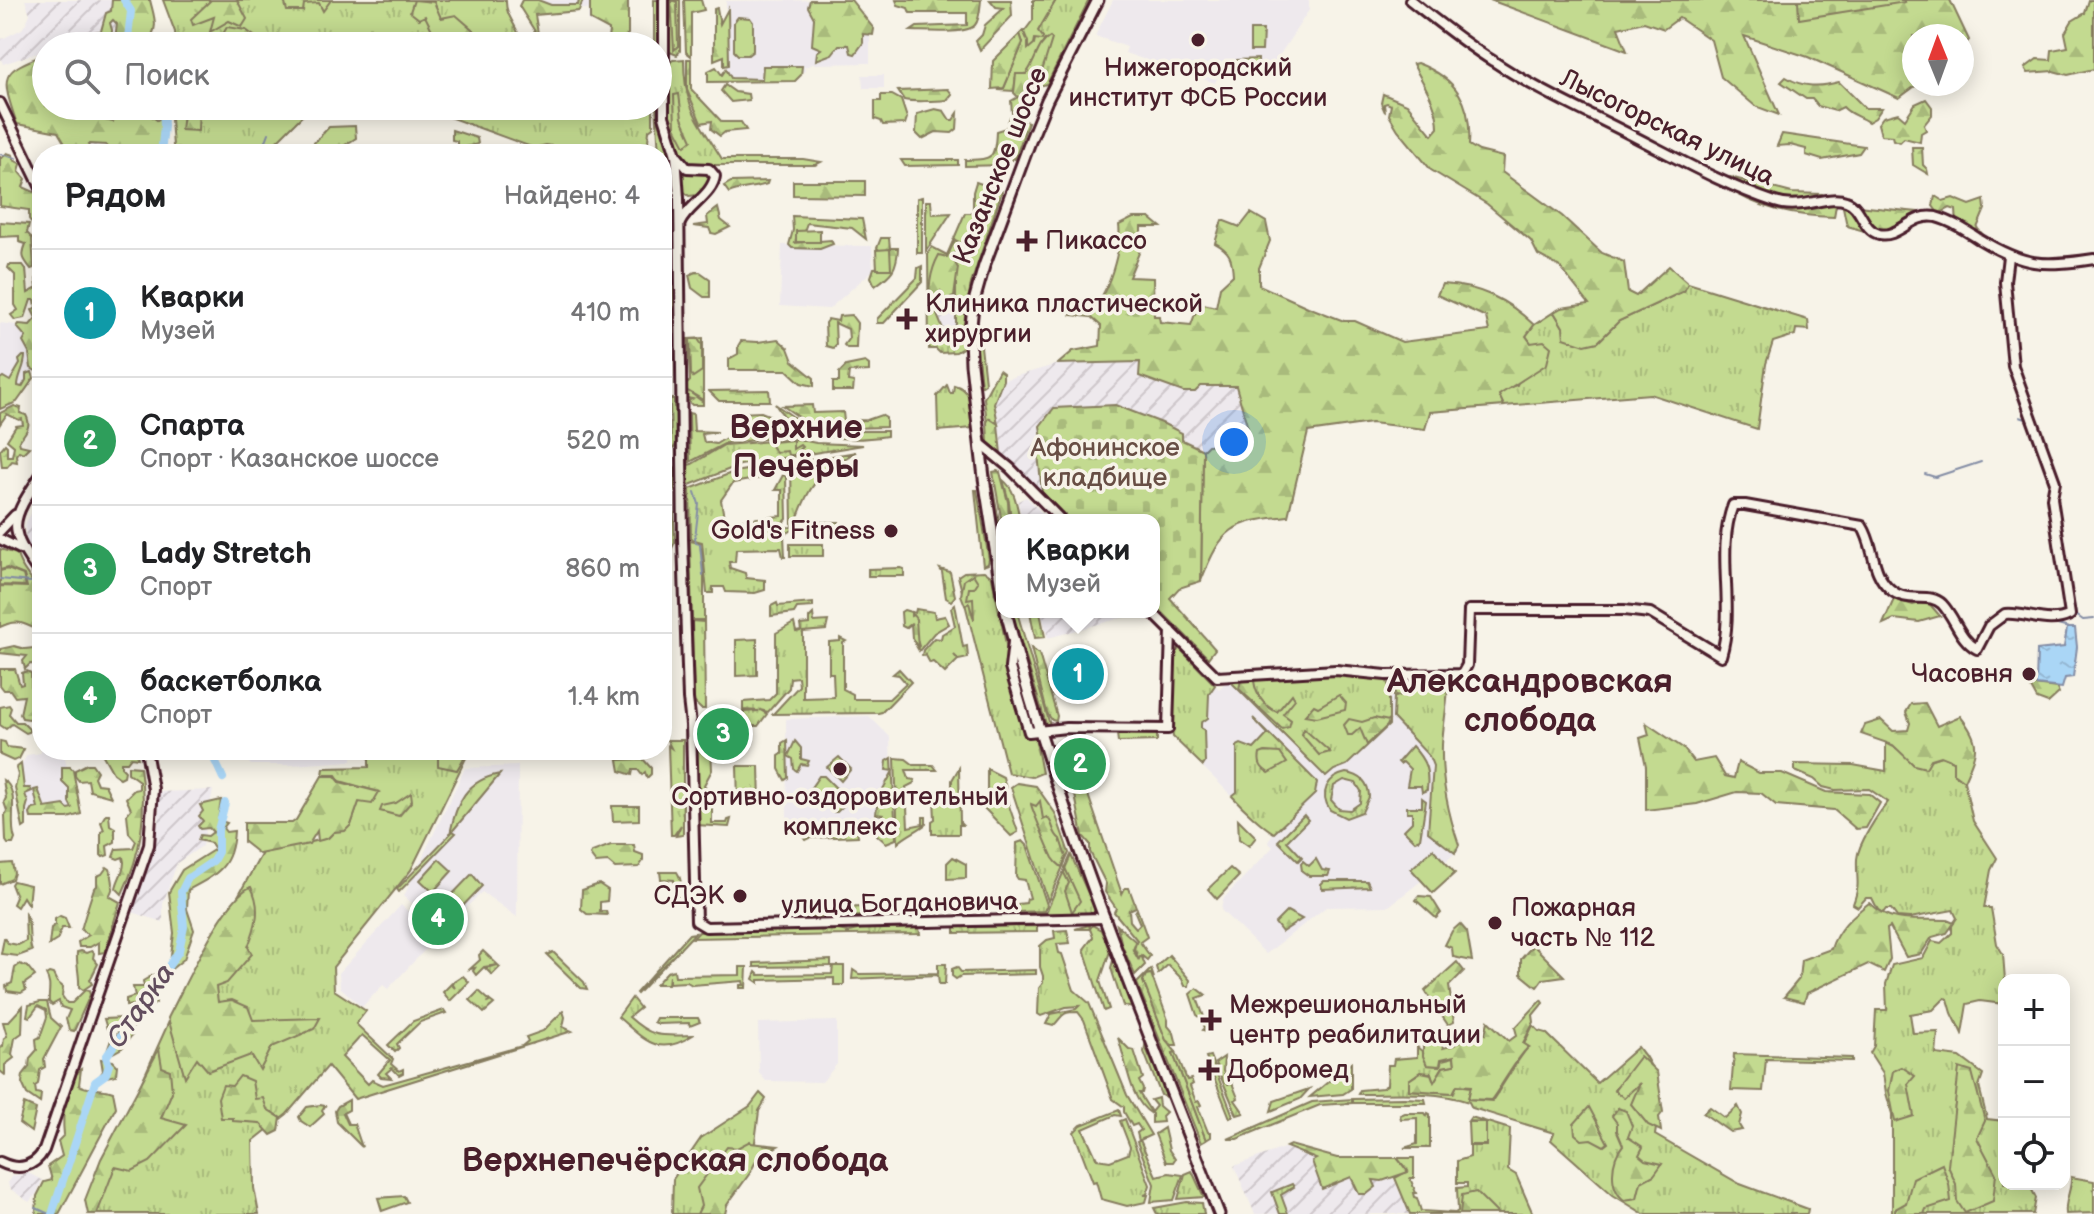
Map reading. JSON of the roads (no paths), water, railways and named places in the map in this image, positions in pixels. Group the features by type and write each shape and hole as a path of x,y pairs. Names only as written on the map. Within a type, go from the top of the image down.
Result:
{"main road":[{"name":"Казанское шоссе","path":"996,550 970,344 973,305 1008,197 1047,100 1098,0"},
{"path":"1007,618 1070,828 1219,1214"}],"street":[{"path":"664,0 664,32"},
{"name":"Лысогорская улица","path":"1410,0 1494,63 1706,174 1777,203 1795,206 1830,199 1849,201 1872,230 1879,234 1890,234 1922,217 1936,217 2022,261 2048,264 2094,259"},
{"path":"0,103 2,113 32,171"},
{"path":"665,120 676,155 680,224"},
{"path":"676,155 687,168"},
{"path":"678,178 687,168 709,169 715,176 714,185 684,215 680,224"},
{"path":"679,189 685,198 699,198"},
{"name":"улица Богдановича","path":"680,224 682,515 694,912 698,924 706,927 1105,918"},
{"path":"1158,618 1217,677 1336,670 1386,675 1462,674 1468,659 1469,610 1624,610 1650,613 1721,656 1728,611 1726,553 1730,516 1733,505 1745,505 1859,525 1865,531 1877,571 1886,586 1906,599 1931,598 1940,602 1968,643 1977,649 1994,620 2010,613 2040,619 2063,619 2070,615 2052,498 2055,482 2019,387 2011,354 2005,282 2008,256"},
{"path":"981,444 1010,468 1055,514"},
{"path":"0,531 32,489"},
{"path":"18,511 15,528 32,563"},
{"path":"0,539 24,552"},
{"path":"1040,733 1066,728 1168,729 1171,631"},
{"path":"1171,650 1184,643"},
{"path":"4,1164 19,1167 31,1164 44,1150 149,845 153,789 148,760"}],"water":[{"path":"2067,628 2075,628 2077,647 2073,677 2065,678 2062,688 2036,685 2037,650 2064,647"}],"waterway":[{"name":"Старка","path":"124,0 131,11 129,32"},
{"name":"Старка","path":"162,144 164,120"},
{"path":"265,144 269,133"},
{"path":"0,154 16,158"},
{"path":"2020,417 2030,425 2051,482"},
{"path":"1925,474 1935,477 1981,462"},
{"path":"695,492 699,504 695,538 696,543 700,544 703,575"},
{"path":"2058,513 2076,615 2083,620 2094,619"},
{"path":"0,579 31,582"},
{"path":"2003,619 2011,619"},
{"path":"2017,620 2043,623"},
{"path":"2050,623 2069,628"},
{"name":"Старка","path":"215,760 223,778"},
{"name":"Старка","path":"52,1214 95,1082 106,1074 109,1065 106,1057 179,951 184,927 181,892 188,878 213,861 218,852 218,830 225,803"},
{"path":"36,1208 49,1214"}],"place":[{"name":"Нижегородский институт ФСБ России","path":"1198,40"},
{"name":"Пикассо","path":"1027,241"},
{"name":"Клиника пластической хирургии","path":"907,319"},
{"name":"Gold's Fitness","path":"891,531"},
{"name":"Кварки","path":"1078,674"},
{"name":"Часовня","path":"2029,674"},
{"name":"Lady Stretch","path":"723,734"},
{"name":"Спарта","path":"1080,764"},
{"name":"Сортивно-оздоровительный комплекс","path":"840,769"},
{"name":"СДЭК","path":"740,896"},
{"name":"баскетболка","path":"438,919"},
{"name":"Пожарная часть № 112","path":"1495,923"},
{"name":"Межрешиональный центр реабилитации","path":"1211,1020"},
{"name":"Добромед","path":"1209,1070"}],"district":[{"name":"Верхние Печёры","path":"796,446"},
{"name":"Александровская слобода","path":"1530,700"},
{"name":"Верхнепечёрская слобода","path":"675,1160"}],"park label":[{"name":"Афонинское кладбище","path":"1105,463"}]}
